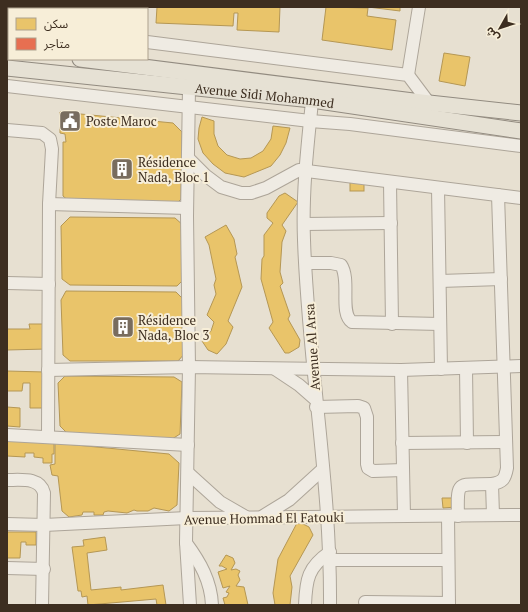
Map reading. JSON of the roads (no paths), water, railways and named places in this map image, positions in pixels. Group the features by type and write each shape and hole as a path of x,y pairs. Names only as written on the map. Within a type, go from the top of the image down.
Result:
{"main road":[{"name":"Avenue Sidi Mohammed","path":"95,60 110,61 313,94 521,131"},
{"name":"Avenue Sidi Mohammed","path":"7,68 188,88 313,94 429,103 521,113"}],"street":[{"path":"408,75 419,7"},
{"path":"148,42 408,75 429,103"},
{"path":"54,91 55,74"},
{"path":"7,86 310,121 358,125 521,146"},
{"path":"188,88 187,208 189,367 186,542 190,605"},
{"name":"Avenue Al Arsa","path":"313,94 305,170 304,224 312,369 328,517 330,605"},
{"path":"7,130 42,133 50,139 52,149 49,204 48,437"},
{"path":"188,158 205,175 221,187 240,193 261,191 299,170 305,170 521,198"},
{"path":"390,182 392,324"},
{"path":"438,188 442,369"},
{"path":"365,602 449,604 448,560 457,491 464,485 492,484 501,482 505,478 507,468 498,195"},
{"path":"49,204 187,208"},
{"path":"304,224 391,223"},
{"path":"306,263 331,262 341,265 346,278 346,314 352,322 440,324"},
{"path":"440,281 500,279"},
{"path":"7,283 49,284"},
{"path":"48,370 189,367 401,370 521,366"},
{"path":"273,368 299,384 316,403 358,406 364,408 367,417 368,468 373,470 403,470"},
{"path":"466,368 467,443"},
{"path":"401,370 404,516"},
{"path":"7,435 188,445"},
{"path":"402,443 505,442"},
{"path":"260,518 289,500 322,470"},
{"path":"188,473 220,502 247,518"},
{"path":"7,480 33,481 42,486 44,493 44,570 42,605"},
{"path":"492,484 493,515"},
{"name":"Avenue Hommad El Fatouki","path":"7,524 44,525 187,518 521,515"},
{"path":"186,542 205,573 210,587 212,605"},
{"path":"305,605 306,586 310,572 317,561 330,556 448,560"},
{"path":"7,568 44,570"}],"place":[{"name":"Poste Maroc","path":"70,121"},
{"name":"Résidence Nada, Bloc 1","path":"122,169"},
{"name":"Résidence Nada, Bloc 3","path":"123,327"}]}
